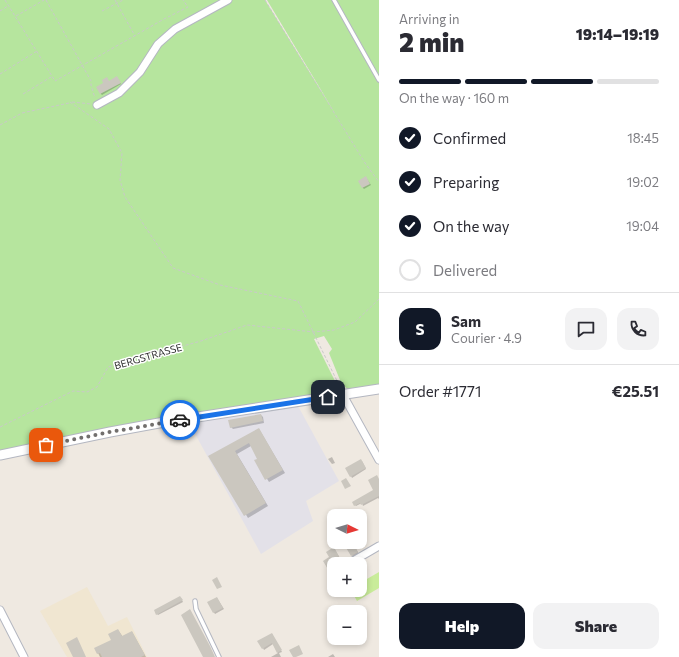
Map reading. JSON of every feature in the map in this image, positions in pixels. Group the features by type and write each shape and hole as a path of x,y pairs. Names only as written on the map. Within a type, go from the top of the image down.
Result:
{"main road":[{"path":"0,455 159,423 379,389"}],"street":[{"path":"97,105 119,93 140,72 158,44 175,29 228,0"},
{"path":"343,395 379,460"},
{"path":"360,557 379,546"},
{"path":"0,610 24,657"}],"lane":[{"path":"334,0 379,80"},
{"path":"195,601 196,609 219,657"}],"path":[{"path":"6,0 55,81 188,7 183,0"},
{"path":"0,125 22,113 70,102 97,105 91,81 45,0 15,16"},
{"path":"115,0 135,36"},
{"path":"102,11 123,0"},
{"path":"265,0 365,163 379,182"},
{"path":"0,11 9,6"},
{"path":"0,74 37,51"},
{"path":"23,94 52,76"},
{"path":"70,102 109,129 122,153 120,180 125,197 173,268 220,285 298,301 343,395"},
{"name":"BERGSTRASSE","path":"0,427 73,391 87,392 97,387 108,368 201,341 247,325 314,332 334,330 355,322 379,299"}],"shaded area":[{"path":"298,406 339,481 306,501 313,521 261,554 188,421"},
{"path":"87,587 108,626 127,617 147,657 67,657 40,611"}],"green space":[{"path":"0,0 265,0 336,115 267,0 379,0 379,384 348,389 342,385 329,353 332,349 324,336 314,339 339,389 337,391 0,451"},
{"path":"379,572 379,588 367,595 367,579"},
{"path":"355,597 364,597 357,601"}],"building":[{"path":"117,76 121,83 100,94 96,87 103,83 102,80 107,77 109,81"},
{"path":"366,176 370,184 362,188 358,181"},
{"path":"261,414 263,421 230,428 228,420"},
{"path":"259,428 283,470 265,480 254,460 257,459 249,443 235,451 266,503 244,516 208,456"},
{"path":"361,459 366,468 350,477 345,468"},
{"path":"377,475 379,479 379,496 361,505 360,503 354,506 352,502 373,490 368,480"},
{"path":"346,478 351,486 345,489 341,481"},
{"path":"331,549 335,549 339,557 329,557 326,552"},
{"path":"347,549 356,549 358,552 351,556"},
{"path":"327,558 327,568 323,561"},
{"path":"217,577 222,587 217,589 212,580"},
{"path":"180,596 183,600 156,615 154,610"},
{"path":"217,597 223,608 213,613 207,602"},
{"path":"190,609 215,657 203,657 181,615"},
{"path":"118,629 122,636 132,631 145,655 141,657 102,657 100,653 97,654 94,648 111,640 108,634"},
{"path":"272,633 282,650 277,653 272,643 262,649 257,641"},
{"path":"77,637 86,657 73,657 66,643"},
{"path":"299,645 303,654 293,657 289,650"}],"way so far":[{"path":"46,445 180,420"}],"route":[{"path":"180,420 328,397"}]}
